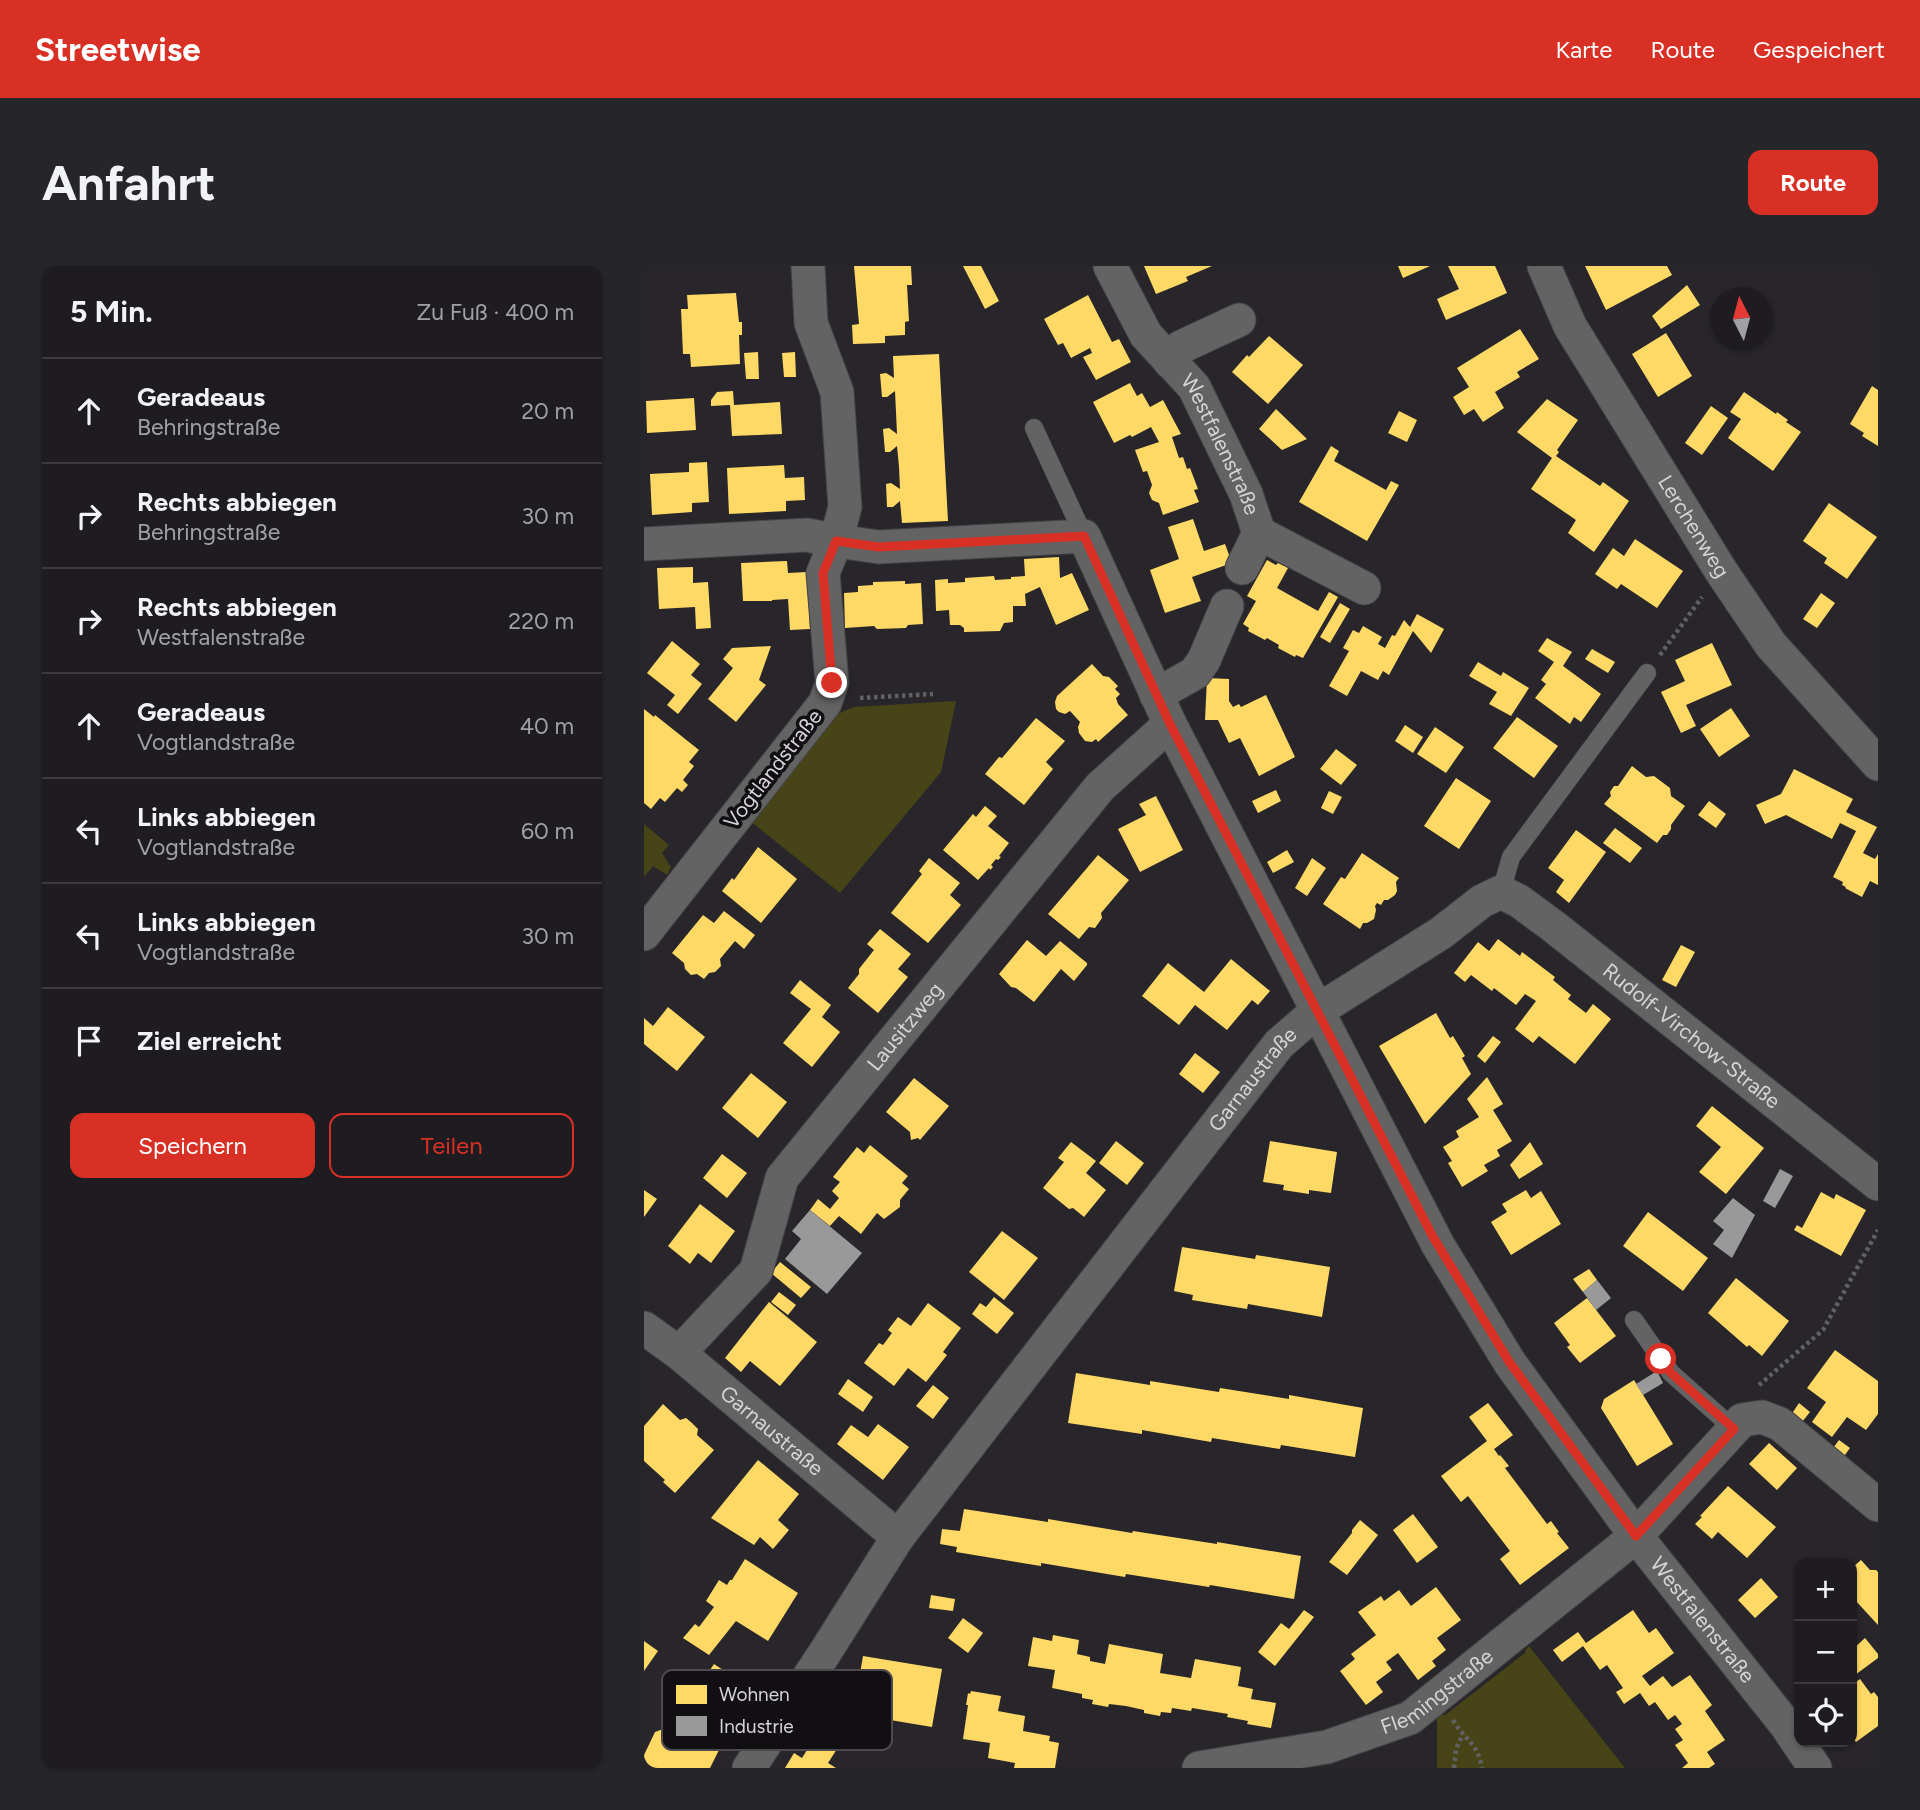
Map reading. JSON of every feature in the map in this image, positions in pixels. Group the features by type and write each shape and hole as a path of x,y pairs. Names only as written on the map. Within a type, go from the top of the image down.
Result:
{"street":[{"name":"Vogtlandstraße","path":"644,933 817,714 832,683 823,573 836,541 845,507 837,392 811,323 808,266"},
{"name":"Westfalenstraße","path":"1110,266 1146,335 1194,387 1246,494 1259,533 1364,588"},
{"name":"Lerchenweg","path":"1544,266 1570,326 1721,571 1771,645 1878,764"},
{"name":"Westfalenstraße","path":"1170,362 1181,347 1239,320"},
{"name":"Westfalenstraße","path":"1242,568 1259,533"},
{"path":"644,544 807,535 879,547 1084,536 1163,709 1204,660 1227,606"},
{"name":"Westfalenstraße","path":"1163,709 1438,1245 1510,1363 1636,1536 1786,1725 1815,1768"},
{"name":"Lausitzweg","path":"680,1353 756,1271 782,1178 1163,709"},
{"name":"Garnaustraße","path":"813,1670 898,1537 1279,1044 1317,1011 1441,933 1482,901 1501,892"},
{"name":"Rudolf-Virchow-Straße","path":"1501,892 1519,901 1553,926 1878,1184"},
{"name":"Garnaustraße","path":"644,1328 680,1353 898,1537"},
{"path":"1738,1424 1762,1417 1780,1424 1878,1505"},
{"name":"Flemingstraße","path":"1199,1768 1327,1747 1410,1718 1636,1536 1738,1424"},
{"name":"Garnaustraße","path":"749,1768 761,1750"}],"lane":[{"path":"1034,428 1084,536"},
{"path":"1501,892 1511,857 1647,673"},
{"path":"1634,1320 1671,1373 1738,1424"}],"path":[{"path":"1647,673 1721,571"},
{"path":"826,699 933,694"},
{"path":"1738,1424 1744,1398 1823,1330 1878,1230"},
{"path":"1454,1768 1456,1749 1463,1734 1477,1749 1482,1768"}],"shaded area":[{"path":"956,701 941,772 840,893 749,820 835,715 854,707"},
{"path":"644,824 669,845 662,853 671,867 667,875 653,866 644,877"},
{"path":"1529,1646 1625,1768 1437,1768 1437,1715 1445,1715 1525,1653"}],"building: Wohnen":[{"path":"854,266 911,266 912,285 907,285 909,321 905,322 905,335 885,336 885,343 853,344 852,325 859,324"},
{"path":"963,266 981,266 999,301 985,309"},
{"path":"1144,266 1212,266 1186,277 1188,281 1156,294"},
{"path":"1398,266 1430,266 1403,278"},
{"path":"1448,266 1495,266 1507,293 1446,320 1437,299 1459,289"},
{"path":"1585,266 1667,266 1672,275 1606,310"},
{"path":"1687,285 1700,305 1661,329 1652,316"},
{"path":"736,293 739,322 742,322 742,335 739,335 740,364 691,367 690,354 683,354 681,309 688,309 687,295"},
{"path":"1088,295 1112,342 1119,339 1131,362 1096,380 1083,357 1092,353 1090,348 1071,358 1063,343 1058,345 1044,319"},
{"path":"1520,329 1539,359 1517,372 1520,377 1495,392 1504,408 1483,422 1474,409 1464,415 1453,397 1469,387 1457,368"},
{"path":"1666,333 1692,376 1658,397 1632,354"},
{"path":"1269,336 1303,365 1268,404 1232,372"},
{"path":"758,352 759,379 746,379 744,353"},
{"path":"795,352 796,377 784,377 782,353"},
{"path":"939,354 948,521 902,523 900,501 893,507 887,507 886,484 891,483 900,489 897,446 890,452 885,452 883,429 889,428 897,434 895,391 882,397 880,374 886,373 894,378 893,356"},
{"path":"1130,383 1137,396 1142,393 1150,407 1163,400 1181,434 1172,437 1179,458 1183,457 1187,469 1190,468 1198,489 1194,490 1199,502 1163,515 1159,503 1152,500 1149,493 1152,485 1147,471 1143,472 1135,450 1159,442 1151,427 1114,443 1093,402"},
{"path":"1872,386 1878,390 1878,446 1850,424"},
{"path":"733,391 734,405 780,402 782,434 732,436 730,405 711,406 711,400 717,392"},
{"path":"1744,392 1776,414 1777,412 1801,432 1773,471 1728,438 1741,419 1730,412"},
{"path":"694,398 696,430 647,433 646,401"},
{"path":"1547,399 1578,420 1557,450 1559,452 1556,456 1600,486 1603,482 1629,501 1594,552 1568,533 1576,520 1531,489 1552,458 1517,432"},
{"path":"1711,406 1728,418 1702,455 1685,443"},
{"path":"1276,409 1307,439 1282,450 1259,429"},
{"path":"1399,411 1417,420 1407,442 1388,433"},
{"path":"1331,446 1339,451 1334,461 1386,490 1391,481 1399,485 1367,541 1299,502"},
{"path":"707,462 709,502 692,503 692,512 652,515 650,474 689,472 689,463"},
{"path":"784,465 785,478 804,477 805,500 786,501 786,511 729,514 727,468"},
{"path":"1829,503 1877,537 1847,579 1824,563 1827,558 1803,541"},
{"path":"1193,519 1204,551 1225,544 1232,563 1192,577 1201,601 1165,613 1150,570 1179,559 1168,527"},
{"path":"1635,539 1683,571 1657,608 1621,584 1617,589 1595,574 1613,548 1624,556"},
{"path":"1059,557 1060,578 1072,573 1089,610 1056,625 1040,587 1025,594 1026,606 1013,606 1013,622 1004,623 1000,631 964,632 960,625 950,625 949,610 936,611 935,580 948,579 948,583 965,582 965,578 994,576 995,580 1011,579 1025,576 1024,559"},
{"path":"1267,560 1288,568 1277,588 1318,611 1329,592 1338,597 1303,658 1296,655 1295,657 1267,638 1265,640 1248,631 1249,628 1243,624 1256,601 1247,596"},
{"path":"787,561 788,573 807,572 810,629 790,630 788,599 743,601 741,563"},
{"path":"693,567 693,583 708,582 711,628 696,629 695,607 659,609 657,568"},
{"path":"905,581 905,584 921,583 923,624 908,625 906,628 845,628 844,593 858,592 858,586 873,585 873,582"},
{"path":"1821,593 1835,603 1817,628 1803,619"},
{"path":"1340,603 1350,609 1330,643 1320,637"},
{"path":"1417,614 1444,629 1431,653 1413,631 1389,675 1383,671 1378,680 1361,671 1347,696 1329,686 1349,651 1343,648 1353,630 1359,633 1363,626 1382,637 1378,644 1385,648 1404,620 1410,627"},
{"path":"1547,638 1572,652 1563,666 1601,694 1581,722 1574,717 1570,724 1535,698 1546,684 1541,680 1554,662 1538,651"},
{"path":"672,641 700,664 691,675 702,684 678,714 667,705 675,695 647,673"},
{"path":"1712,643 1732,685 1686,705 1696,726 1681,733 1661,692 1685,681 1675,660"},
{"path":"771,646 759,680 766,685 736,722 708,699 733,668 723,659 732,648"},
{"path":"1592,649 1615,662 1608,673 1585,659"},
{"path":"1478,662 1501,676 1503,672 1529,688 1511,716 1489,704 1497,692 1469,676"},
{"path":"1092,664 1118,686 1115,689 1120,694 1116,698 1118,704 1128,715 1098,742 1096,739 1092,742 1085,741 1079,733 1080,722 1070,711 1065,714 1059,712 1055,702 1057,696"},
{"path":"1207,678 1229,679 1229,701 1233,707 1239,704 1241,707 1266,695 1295,757 1259,776 1240,738 1229,743 1218,720 1205,720"},
{"path":"1731,708 1750,736 1719,757 1700,729"},
{"path":"644,709 699,750 689,762 694,766 683,780 688,785 682,792 677,788 665,802 660,798 651,809 644,803"},
{"path":"1517,717 1558,746 1534,778 1493,748"},
{"path":"1036,718 1065,741 1046,762 1053,769 1024,805 985,774"},
{"path":"1405,725 1423,737 1413,753 1395,741"},
{"path":"1435,727 1464,747 1446,773 1417,754"},
{"path":"1336,749 1357,765 1341,785 1320,769"},
{"path":"1632,766 1646,777 1654,776 1670,788 1671,796 1685,806 1667,835 1663,835 1657,843 1604,804 1611,796 1610,792 1614,786 1618,786"},
{"path":"1794,769 1853,799 1846,812 1877,827 1863,853 1875,859 1878,854 1878,885 1870,881 1862,897 1845,888 1843,882 1833,877 1856,831 1840,823 1832,839 1786,815 1765,824 1756,805 1781,794"},
{"path":"1456,778 1491,801 1459,849 1424,826"},
{"path":"1276,790 1281,801 1258,813 1252,801"},
{"path":"1329,791 1342,797 1333,814 1321,808"},
{"path":"1156,796 1183,850 1140,872 1118,829 1146,815 1139,804"},
{"path":"1709,801 1726,814 1716,828 1698,815"},
{"path":"985,806 997,816 988,826 1009,843 999,856 1001,857 991,865 993,867 978,880 943,850 973,814 976,817"},
{"path":"1615,828 1642,848 1630,863 1603,843"},
{"path":"1576,830 1606,852 1569,903 1556,892 1564,880 1548,868"},
{"path":"758,847 797,879 761,923 722,891 732,878 734,880"},
{"path":"1287,850 1294,862 1273,873 1267,862"},
{"path":"1362,853 1399,878 1395,895 1384,900 1381,905 1377,903 1374,919 1363,923 1360,929 1323,904 1341,877 1345,879"},
{"path":"1098,855 1129,880 1101,913 1102,918 1095,928 1089,927 1079,939 1048,914"},
{"path":"929,858 960,883 950,895 961,905 928,943 891,913 922,874 919,871"},
{"path":"1312,858 1326,868 1307,896 1295,888"},
{"path":"724,911 755,935 744,949 735,941 720,959 721,966 704,979 697,974 691,975 685,969 684,963 672,953 703,915 714,923"},
{"path":"880,929 911,954 898,969 908,977 878,1013 848,988 874,950 867,944"},
{"path":"1498,939 1520,956 1522,952 1555,977 1553,980 1571,995 1568,999 1586,1013 1593,1004 1611,1019 1575,1064 1539,1036 1533,1043 1515,1029 1536,1001 1525,994 1516,1005 1471,975 1465,982 1454,973 1478,942 1489,951"},
{"path":"1027,940 1046,956 1060,941 1087,965 1074,981 1061,969 1034,1002 1011,987 999,974"},
{"path":"1681,945 1695,952 1676,987 1662,980"},
{"path":"1231,959 1270,991 1258,1005 1252,1000 1227,1030 1195,1005 1179,1025 1142,996 1168,963 1204,992"},
{"path":"800,980 831,1005 822,1017 840,1032 812,1067 783,1043 811,1009 790,993"},
{"path":"668,1007 705,1037 677,1071 644,1044 644,1018 653,1026"},
{"path":"1436,1013 1450,1038 1453,1036 1465,1056 1462,1058 1471,1074 1425,1124 1379,1046"},
{"path":"1493,1036 1501,1042 1485,1063 1477,1056"},
{"path":"1195,1053 1220,1072 1203,1093 1179,1074"},
{"path":"751,1073 787,1102 758,1138 722,1108"},
{"path":"1487,1077 1503,1104 1493,1110 1512,1141 1497,1150 1500,1156 1484,1165 1488,1171 1462,1187 1448,1163 1452,1161 1443,1147 1459,1137 1456,1131 1479,1117 1467,1099"},
{"path":"914,1078 949,1106 920,1140 911,1140 910,1132 886,1112"},
{"path":"1712,1106 1764,1148 1726,1194 1699,1172 1721,1147 1696,1126"},
{"path":"1116,1141 1144,1163 1127,1185 1099,1163"},
{"path":"1270,1141 1337,1152 1331,1193 1309,1190 1309,1194 1283,1190 1284,1185 1263,1182"},
{"path":"1071,1142 1096,1161 1086,1173 1106,1190 1084,1217 1073,1208 1069,1209 1043,1188 1064,1162 1058,1158"},
{"path":"1530,1142 1543,1164 1519,1179 1510,1165"},
{"path":"870,1145 908,1176 902,1183 909,1189 900,1200 900,1207 884,1219 877,1213 861,1234 839,1216 830,1226 810,1210 818,1199 830,1209 839,1198 832,1191 840,1182 833,1177 857,1147 864,1153"},
{"path":"722,1154 747,1173 727,1198 703,1178"},
{"path":"644,1190 657,1199 644,1217"},
{"path":"1526,1190 1531,1198 1541,1191 1561,1224 1511,1255 1491,1222 1507,1212 1502,1204"},
{"path":"1821,1192 1834,1199 1836,1194 1866,1210 1841,1256 1794,1230 1797,1225 1802,1228"},
{"path":"700,1204 735,1231 711,1263 698,1253 690,1264 668,1246"},
{"path":"1648,1212 1708,1258 1683,1291 1623,1246"},
{"path":"1002,1231 1038,1258 1004,1300 969,1272"},
{"path":"1182,1247 1255,1259 1256,1255 1330,1267 1322,1317 1248,1304 1247,1309 1192,1300 1193,1295 1174,1291"},
{"path":"780,1262 811,1287 801,1298 771,1273"},
{"path":"1589,1269 1597,1280 1583,1292 1573,1279"},
{"path":"1736,1278 1789,1321 1762,1356 1749,1345 1747,1347 1708,1313"},
{"path":"779,1292 796,1305 788,1315 771,1302"},
{"path":"994,1297 1014,1313 997,1334 972,1314 980,1303 986,1307"},
{"path":"1587,1298 1616,1336 1580,1363 1567,1347 1570,1345 1554,1323"},
{"path":"769,1302 817,1342 780,1386 750,1361 741,1372 725,1358"},
{"path":"928,1303 961,1328 943,1352 947,1355 926,1382 908,1368 894,1386 864,1363 879,1343 883,1345 892,1333 888,1330 898,1317 911,1326"},
{"path":"1835,1350 1878,1381 1878,1414 1866,1430 1847,1417 1832,1437 1812,1422 1826,1402 1807,1388"},
{"path":"1076,1373 1150,1385 1150,1381 1219,1392 1220,1388 1289,1399 1289,1395 1363,1408 1355,1457 1281,1445 1280,1449 1212,1438 1211,1442 1142,1430 1142,1434 1068,1423"},
{"path":"848,1379 873,1397 863,1412 838,1394"},
{"path":"1634,1380 1673,1444 1637,1466 1601,1408 1604,1399"},
{"path":"933,1385 949,1398 933,1419 916,1406"},
{"path":"1488,1403 1513,1435 1494,1449 1509,1466 1505,1468 1547,1524 1551,1521 1569,1548 1520,1585 1500,1559 1510,1551 1468,1496 1461,1502 1441,1476 1487,1441 1469,1417"},
{"path":"1799,1403 1810,1412 1802,1422 1791,1415"},
{"path":"663,1404 680,1420 686,1418 692,1423 698,1429 697,1435 714,1450 675,1493 644,1461 644,1426"},
{"path":"878,1424 909,1447 883,1480 837,1444 851,1425 868,1437"},
{"path":"1839,1440 1850,1448 1842,1459 1831,1451"},
{"path":"1769,1443 1797,1468 1777,1490 1749,1464"},
{"path":"758,1460 799,1494 778,1520 789,1530 773,1549 760,1537 754,1545 711,1518"},
{"path":"1728,1486 1776,1527 1747,1558 1718,1532 1712,1539 1695,1524"},
{"path":"964,1509 1217,1542 1301,1556 1294,1599 1210,1585 1209,1587 1126,1574 1125,1577 956,1552 957,1547 940,1544 942,1529 960,1531"},
{"path":"1413,1514 1438,1547 1417,1563 1393,1530"},
{"path":"1360,1520 1378,1535 1347,1575 1329,1562"},
{"path":"745,1559 798,1593 768,1641 736,1621 709,1655 683,1638 695,1624 699,1627 714,1607 706,1601 719,1580 727,1585"},
{"path":"1861,1560 1870,1570 1878,1572 1878,1625 1857,1602 1857,1564"},
{"path":"1761,1578 1778,1597 1755,1618 1738,1600"},
{"path":"1436,1587 1461,1620 1437,1638 1446,1650 1432,1661 1436,1666 1418,1680 1398,1653 1386,1662 1392,1670 1376,1682 1383,1692 1366,1705 1340,1671 1355,1659 1351,1654 1376,1635 1358,1612 1381,1596 1384,1601 1399,1590 1411,1606"},
{"path":"931,1595 955,1599 953,1611 929,1608"},
{"path":"1304,1610 1314,1617 1275,1666 1258,1652 1281,1623 1289,1629"},
{"path":"1633,1610 1649,1633 1656,1628 1674,1653 1642,1676 1650,1686 1663,1676 1672,1687 1690,1675 1712,1705 1705,1711 1725,1740 1707,1752 1715,1764 1709,1768 1682,1768 1688,1763 1675,1745 1683,1740 1675,1729 1682,1724 1675,1715 1668,1720 1655,1702 1649,1706 1640,1693 1624,1704 1616,1692 1623,1688 1607,1665 1600,1670 1583,1646 1562,1662 1553,1650 1578,1632 1586,1643"},
{"path":"963,1618 983,1633 968,1653 948,1638"},
{"path":"1053,1635 1079,1640 1077,1654 1090,1657 1090,1661 1105,1664 1109,1644 1163,1654 1160,1673 1191,1678 1195,1659 1241,1667 1238,1686 1253,1689 1251,1699 1276,1703 1271,1728 1247,1724 1248,1721 1227,1717 1228,1714 1192,1708 1191,1711 1172,1708 1171,1713 1161,1712 1160,1716 1126,1706 1109,1704 1108,1707 1092,1704 1093,1700 1082,1698 1082,1694 1052,1688 1055,1670 1028,1666 1033,1637 1052,1641"},
{"path":"1865,1638 1878,1654 1878,1658 1857,1674 1857,1645"},
{"path":"644,1641 658,1651 644,1671"},
{"path":"863,1656 942,1669 932,1727 892,1720 892,1670 861,1670"},
{"path":"714,1664 723,1670 710,1670"},
{"path":"1860,1679 1871,1694 1874,1692 1878,1697 1878,1726 1857,1741 1857,1684"},
{"path":"971,1691 1001,1696 998,1711 1025,1716 1023,1731 1050,1736 1049,1741 1059,1743 1055,1768 1014,1768 1015,1763 988,1758 990,1743 963,1739 968,1693"},
{"path":"662,1729 662,1750 719,1750 710,1768 644,1768 644,1755 655,1732"},
{"path":"807,1750 836,1750 828,1763 836,1768 785,1768 794,1753 802,1758"}],"building: Industrie":[{"path":"1780,1169 1793,1176 1775,1208 1763,1201"},
{"path":"1733,1198 1755,1215 1732,1258 1713,1244 1724,1230 1713,1221"},
{"path":"810,1210 862,1253 827,1294 785,1259 801,1239 792,1231"},
{"path":"1597,1280 1611,1298 1596,1310 1583,1292"},
{"path":"1657,1371 1663,1383 1643,1395 1636,1384"}],"route":[{"path":"832,683 823,573 836,541 879,547 1084,536 1170,724 1433,1237 1510,1363 1636,1536 1734,1429 1671,1373 1661,1359"}]}
